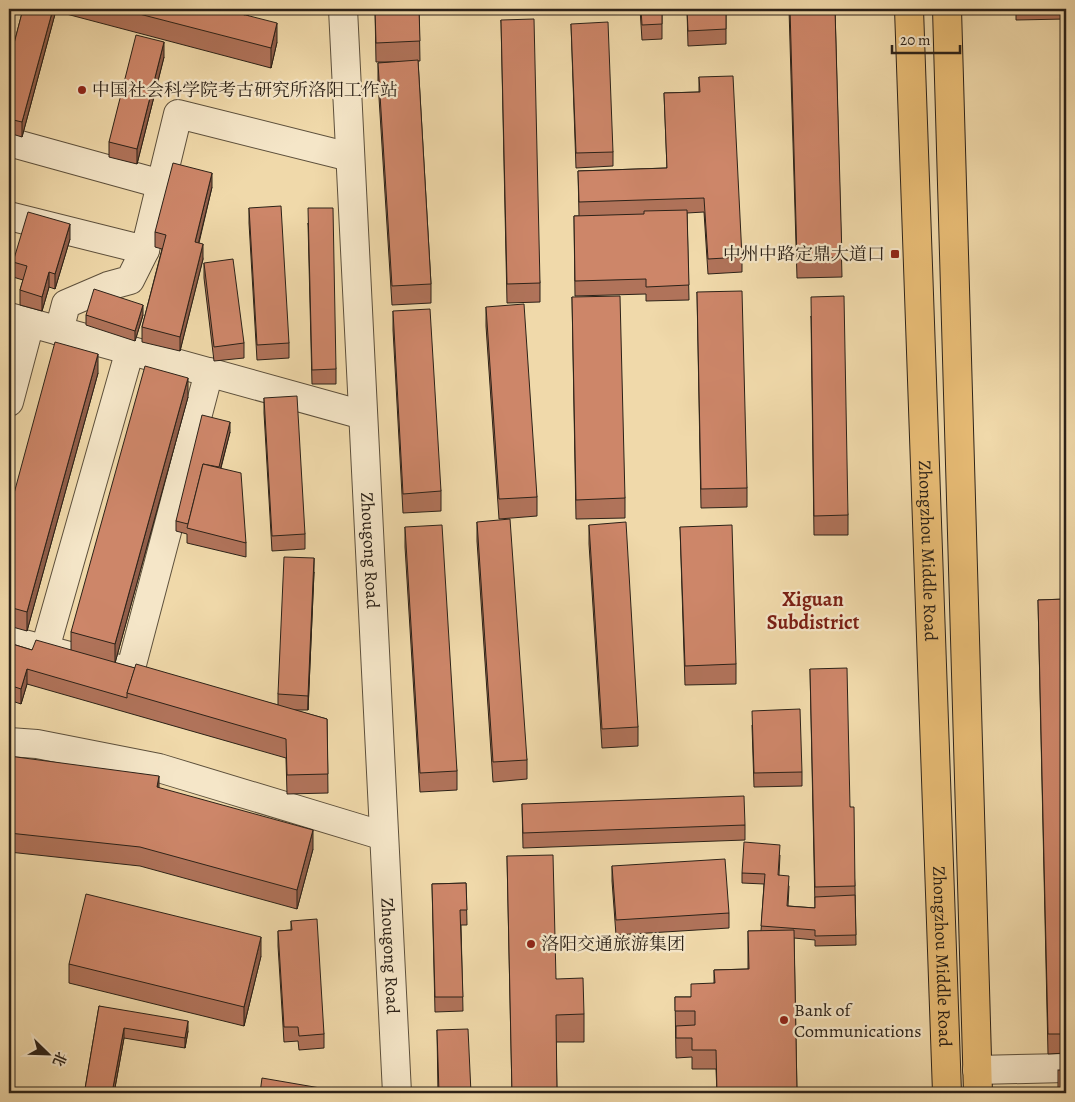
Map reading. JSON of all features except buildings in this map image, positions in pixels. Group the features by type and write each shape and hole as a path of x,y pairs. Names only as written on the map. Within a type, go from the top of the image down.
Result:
{"main road":[{"name":"Zhongzhou Middle Road","path":"909,9 947,1093"},
{"name":"Zhongzhou Middle Road","path":"947,9 977,1082"}],"street":[{"name":"Zhougong Road","path":"343,9 397,1093"},
{"path":"59,331 66,304 108,286 130,280 144,250 178,114 350,157"},
{"path":"9,142 161,184"},
{"path":"9,216 144,250"},
{"path":"9,402 19,320 363,415"},
{"path":"45,650 130,350"},
{"path":"9,640 130,672 209,372"},
{"path":"9,742 37,744 159,768 384,836"},
{"path":"977,1082 1066,1068"}],"place":[{"name":"中国社会科学院考古研究所洛阳工作站","path":"82,90"},
{"name":"中州中路定鼎大道口","path":"895,254"},
{"name":"洛阳交通旅游集团","path":"531,944"},
{"name":"Bank of Communications","path":"784,1020"}],"district":[{"name":"Xiguan Subdistrict","path":"813,610"}]}
